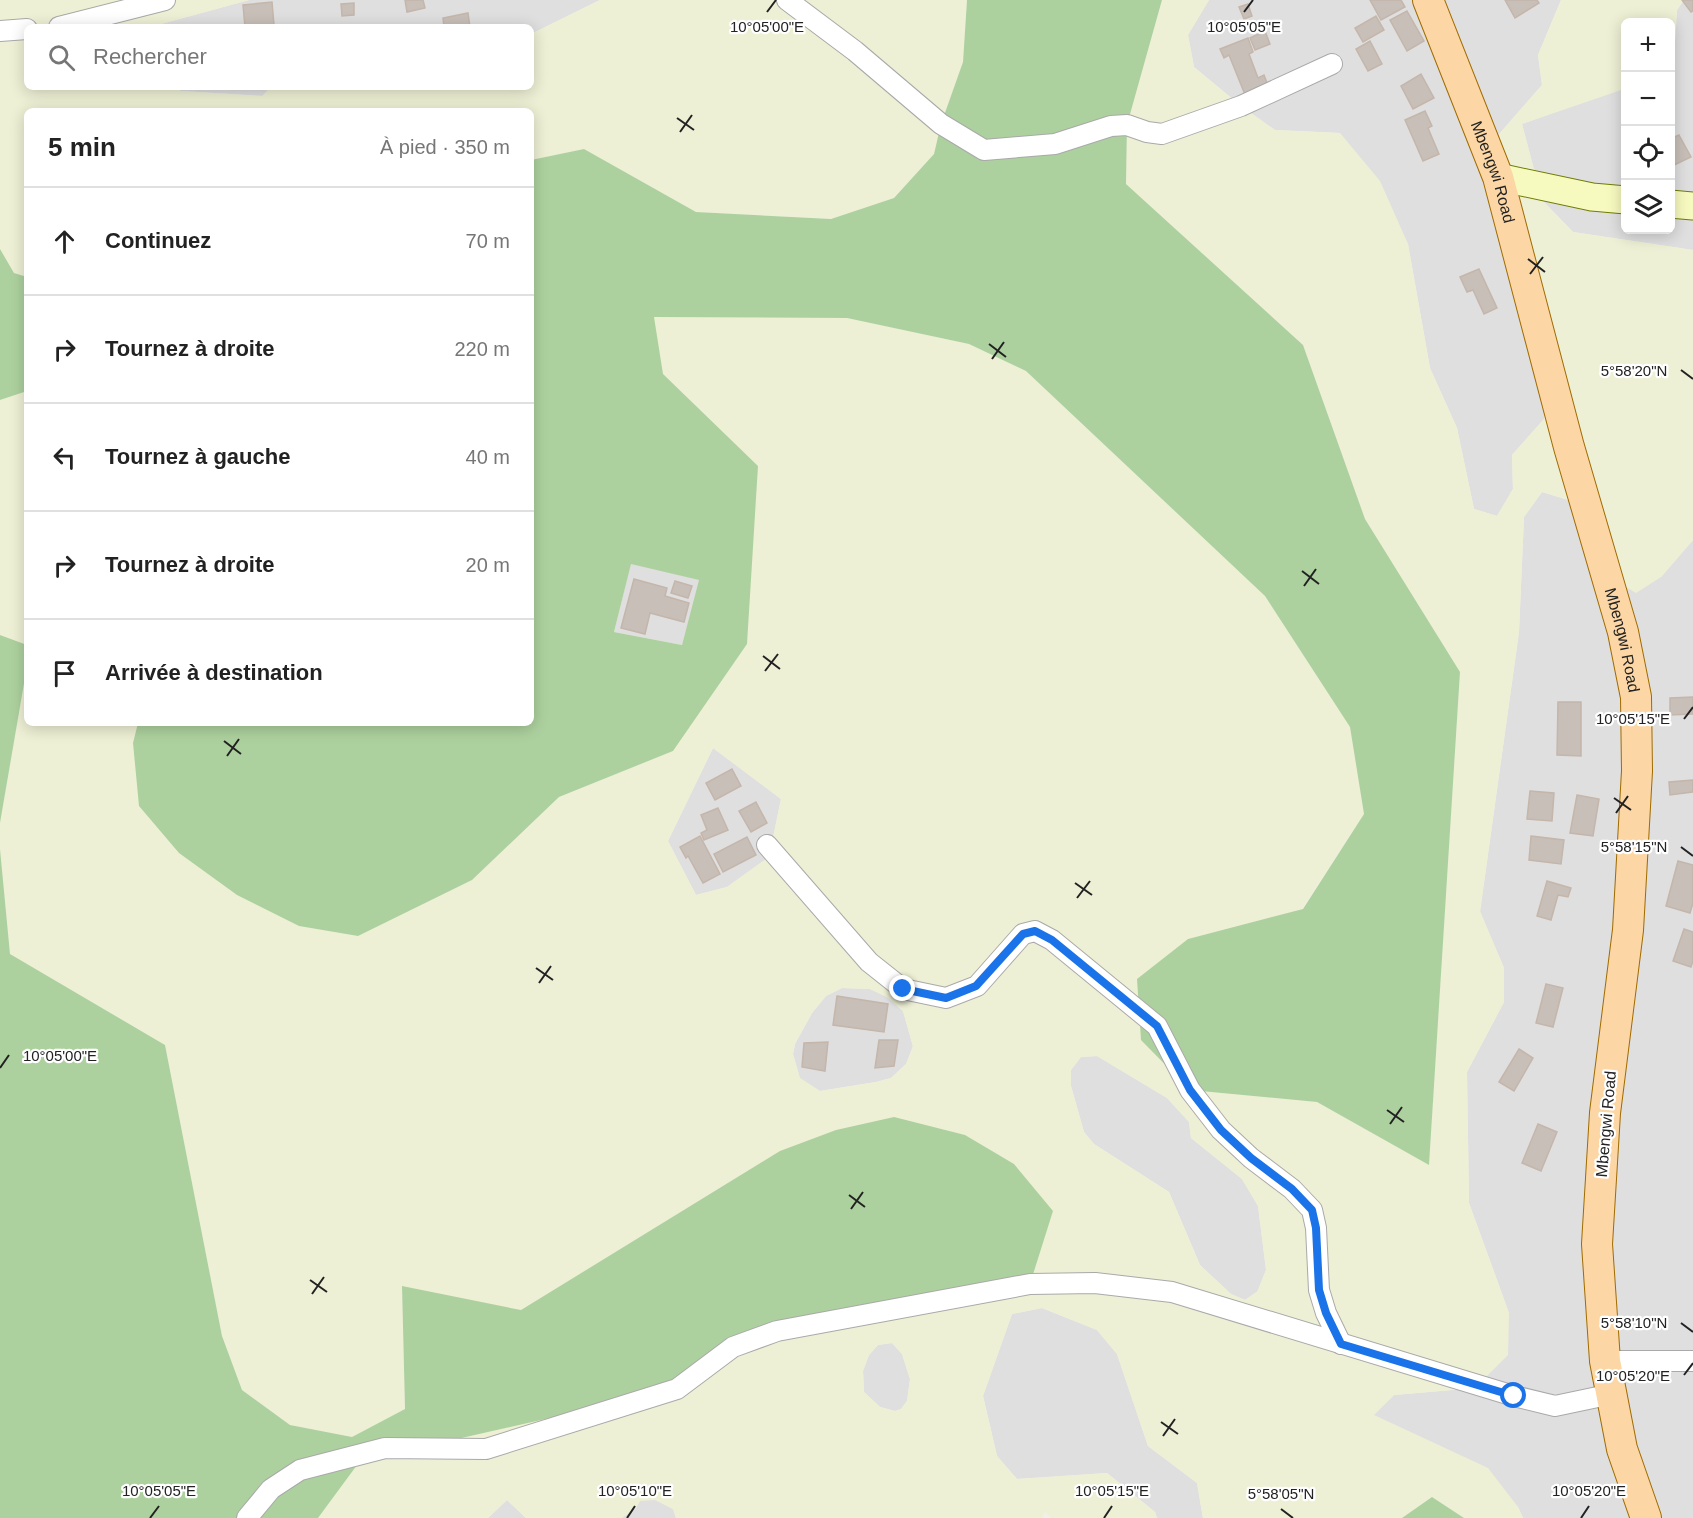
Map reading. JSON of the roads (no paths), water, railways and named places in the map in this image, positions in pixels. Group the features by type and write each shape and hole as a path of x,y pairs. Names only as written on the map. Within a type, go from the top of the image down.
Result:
{"main road":[{"name":"Mbengwi Road","path":"1428,0 1498,177 1569,447 1623,632 1636,698 1637,771 1628,930 1605,1113 1597,1244 1605,1361 1622,1449 1646,1518"}],"street":[{"path":"71,24 165,0"},
{"path":"787,0 855,51 941,124 984,150 1055,144 1111,126 1127,125 1162,134 1241,106 1332,64"},
{"path":"0,31 24,29"},
{"path":"1498,177 1592,197 1621,200"},
{"path":"1675,204 1693,206"},
{"path":"767,844 869,962 903,989 946,998 976,986 1023,934 1035,931 1052,940 1157,1026 1190,1090 1221,1130 1251,1158 1292,1189 1312,1210 1316,1228 1319,1290 1326,1313 1341,1344"},
{"path":"247,1518 271,1489 300,1470 385,1449 486,1449 677,1389 733,1347 777,1332 1030,1284 1095,1283 1173,1292 1514,1396 1554,1406 1612,1394"},
{"path":"1605,1361 1693,1360"}]}
